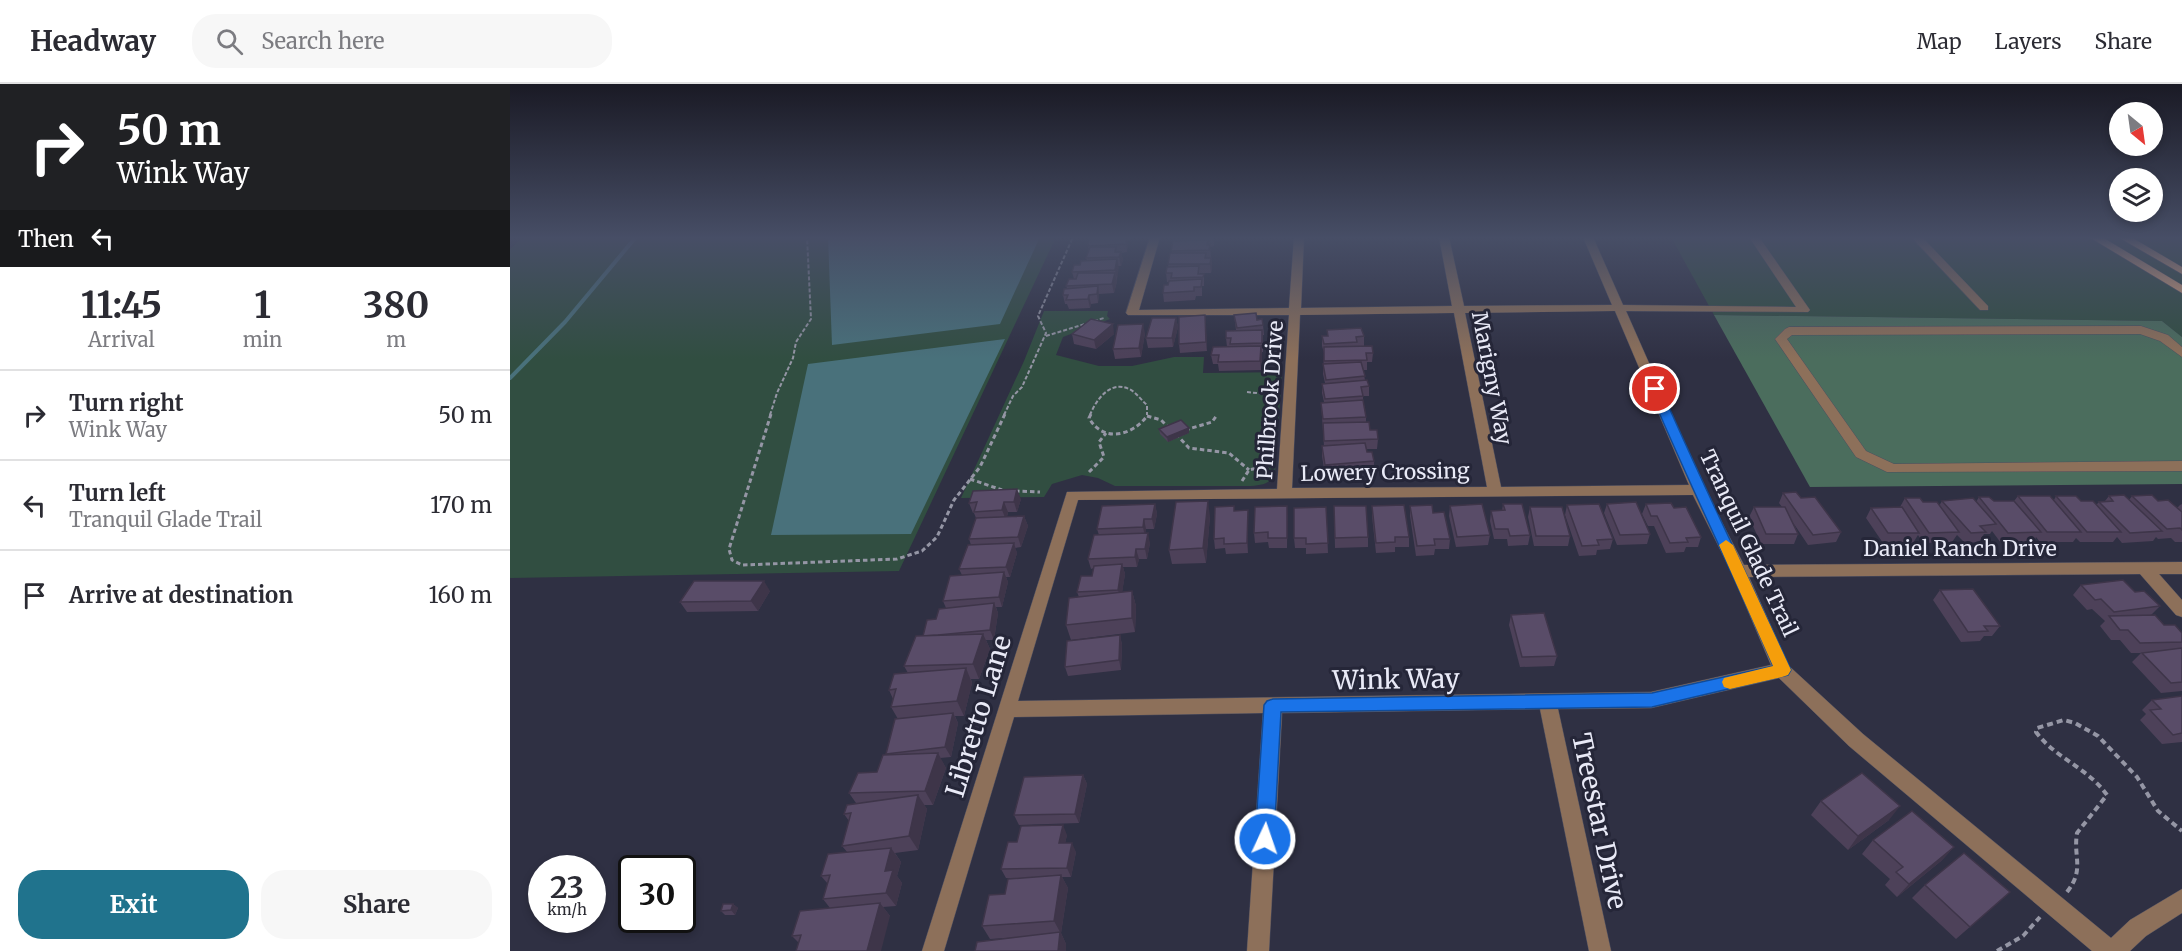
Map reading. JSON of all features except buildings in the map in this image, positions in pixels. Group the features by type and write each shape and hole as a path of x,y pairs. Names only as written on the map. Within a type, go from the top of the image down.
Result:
{"main road":[{"path":"2161,277 2182,290"}],"street":[{"path":"1143,277 1132,313 1620,308 1804,310 1782,277"},
{"name":"Philbrook Drive","path":"1284,494 1297,277"},
{"name":"Marigny Way","path":"1452,277 1495,491"},
{"name":"Tranquil Glade Trail","path":"1606,277 1698,489 1739,571 1782,670 1856,740 2109,951"},
{"path":"1955,277 1983,308"},
{"path":"2182,353 2164,338 2141,330 1790,331 1781,339 1861,454 1892,469 2182,466"},
{"name":"Lowery Crossing","path":"1072,495 1698,489"},
{"name":"Libretto Lane","path":"933,951 1072,495"},
{"path":"2144,568 2182,611"},
{"name":"Daniel Ranch Drive","path":"1739,571 2182,568"},
{"name":"Wink Way","path":"1007,710 1652,700 1782,670"},
{"name":"Treestar Drive","path":"1548,703 1600,951"},
{"path":"1258,951 1273,705"},
{"path":"2114,951 2138,928 2182,900"}],"path":[{"path":"809,277 811,319 796,342 793,358 777,393 729,549 729,557 733,563 761,565 897,559 922,551 937,537 954,500 980,466 1012,396 1022,387 1046,333 1038,316 1055,277"},
{"path":"1044,337 1104,318"},
{"path":"1124,387 1133,391 1147,405 1147,416 1133,430 1120,434 1107,433 1091,423 1089,418 1101,396 1109,389 1124,387"},
{"path":"1247,392 1276,395"},
{"path":"1175,434 1212,422 1217,415"},
{"path":"1147,416 1161,420 1189,447 1229,453 1249,470"},
{"path":"1089,472 1103,460 1099,442 1107,433"},
{"path":"1241,483 1242,477 1249,470 1271,465"},
{"path":"970,479 1001,490 1040,492"},
{"path":"2065,893 2077,877 2079,864 2076,838 2078,830 2082,823 2103,803 2107,795 2096,781 2046,745 2036,732 2037,728 2058,720 2067,720 2095,735 2133,770 2155,807 2182,831"},
{"path":"1997,951 2023,936 2043,914"}],"shaded area":[{"path":"510,277 1037,277 899,571 510,578"},
{"path":"829,277 1021,277 1000,324 832,345"},
{"path":"1693,277 2182,277 2182,337 2162,321 1714,315"},
{"path":"1044,311 1108,311 1107,316 1110,319 1063,337 1056,355 1099,366 1132,366 1174,357 1204,357 1203,373 1282,372 1275,473 1271,480 1251,486 1115,486 1098,478 1082,475 1052,484 1044,497 961,498 1024,361"},
{"path":"1714,315 2162,321 2182,337 2182,484 1810,487"},
{"path":"1005,339 911,534 771,535 808,364"}],"waterway":[{"path":"510,378 565,322 602,277"}],"slow traffic":[{"path":"1726,545 1782,670 1730,682"}],"route":[{"path":"1265,839 1273,705 1652,700 1782,670 1739,571 1698,489 1655,389"}]}
